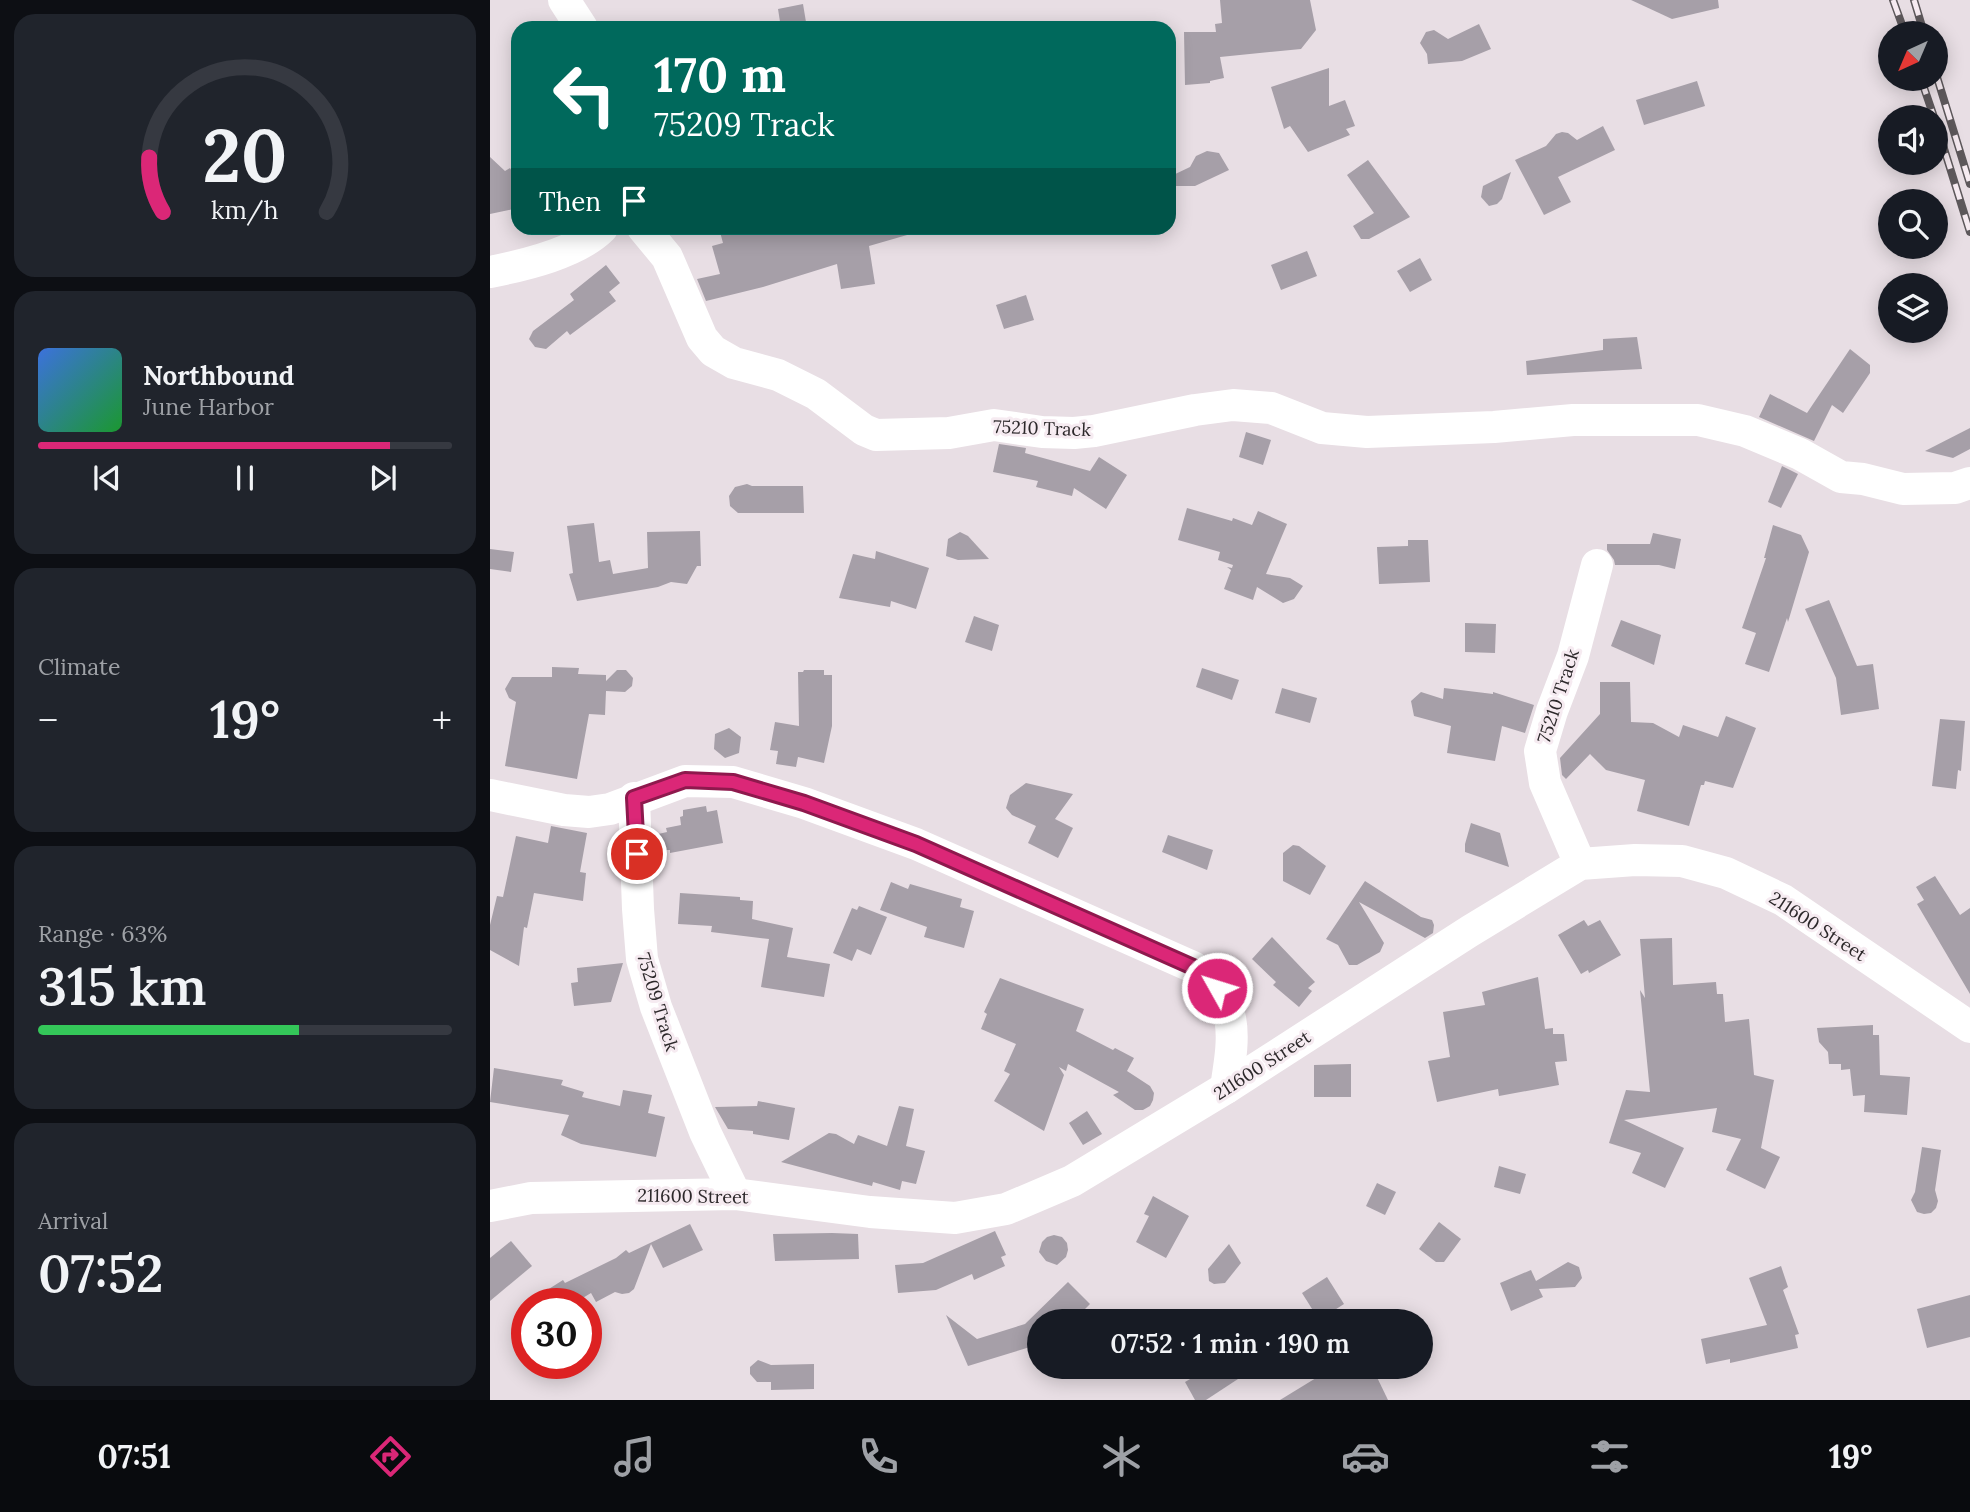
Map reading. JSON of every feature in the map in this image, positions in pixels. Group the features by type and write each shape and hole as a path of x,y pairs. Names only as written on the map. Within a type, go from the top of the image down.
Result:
{"street":[{"path":"564,0 578,21"},
{"path":"490,272 570,249 594,235"},
{"name":"75210 Track","path":"649,235 667,257 702,338 713,351 734,363 778,375 816,394 864,430 876,435 949,433 994,425 1074,433 1233,405 1271,408 1322,428 1367,432 1494,427 1573,420 1698,419 1745,431 1800,454 1841,477 1863,479 1903,489 1955,488 1970,483"},
{"name":"75210 Track","path":"1580,864 1545,783 1540,751 1573,656 1597,565"},
{"path":"490,795 564,810 589,812 610,809 685,780 733,782 804,803 916,844 1193,967 1208,978 1227,1003 1231,1019 1226,1088"},
{"name":"75209 Track","path":"634,798 642,959 656,1007 705,1132 735,1194"},
{"name":"211600 Street","path":"490,1206 531,1198 735,1194 870,1212 955,1218 1006,1209 1072,1181 1226,1088 1460,937 1580,864 1635,860 1682,861 1726,873 1783,900 1970,1027"}],"building":[{"path":"1220,0 1310,0 1316,30 1301,49 1220,57 1224,78 1210,83 1185,85 1184,32 1216,32 1215,24 1222,23"},
{"path":"1631,0 1718,0 1719,8 1672,19"},
{"path":"803,4 806,21 780,21 778,9"},
{"path":"1479,24 1491,49 1462,61 1428,64 1427,54 1420,43 1426,32 1434,30 1448,39"},
{"path":"1329,68 1329,106 1345,100 1355,126 1346,129 1350,135 1308,152 1290,126 1284,129 1271,87"},
{"path":"1697,81 1705,106 1644,125 1636,100"},
{"path":"1603,126 1615,150 1558,177 1571,202 1544,215 1515,160 1546,146 1556,134 1568,133 1577,140"},
{"path":"1207,151 1219,153 1229,170 1195,186 1176,186 1176,174 1190,167 1196,156"},
{"path":"490,157 505,171 511,170 511,210 490,214"},
{"path":"1368,160 1410,217 1369,239 1361,239 1353,226 1374,213 1347,175"},
{"path":"1511,172 1502,199 1489,206 1481,197 1483,186"},
{"path":"721,235 907,235 869,246 875,284 841,289 837,264 706,301 697,279 720,274 712,246 723,243"},
{"path":"1307,251 1317,276 1281,290 1271,265"},
{"path":"1420,258 1432,280 1410,292 1397,271"},
{"path":"606,265 620,283 609,292 616,301 570,335 567,331 546,349 535,347 529,339 533,331 574,300 570,294"},
{"path":"1026,295 1034,320 1004,329 996,305"},
{"path":"1637,337 1642,369 1527,375 1526,361 1603,350 1603,339"},
{"path":"1850,349 1870,365 1870,373 1843,413 1832,405 1814,441 1759,417 1770,394 1807,413"},
{"path":"1970,428 1970,449 1953,458 1925,451"},
{"path":"1246,432 1271,440 1263,465 1239,457"},
{"path":"999,444 1026,448 1025,453 1090,471 1099,457 1127,475 1106,509 1074,488 1072,496 1036,487 1038,481 993,472"},
{"path":"1782,466 1798,474 1781,508 1768,502"},
{"path":"747,484 803,486 804,513 738,513 730,506 729,496 735,487"},
{"path":"1187,508 1252,525 1258,511 1287,524 1266,574 1290,578 1303,586 1294,599 1283,603 1257,587 1253,600 1224,589 1231,570 1227,567 1232,568 1233,565 1218,560 1220,552 1178,540"},
{"path":"594,523 599,562 610,560 613,574 648,568 647,532 700,531 701,566 697,566 687,584 671,582 658,587 577,601 569,574 573,573 567,526"},
{"path":"1773,525 1801,535 1809,552 1788,622 1787,618 1769,672 1745,664 1756,633 1742,628 1766,558"},
{"path":"960,532 968,536 989,559 958,560 946,556 948,539"},
{"path":"1653,533 1681,539 1675,569 1659,565 1615,565 1607,550 1607,544 1650,544"},
{"path":"1408,540 1428,540 1430,582 1379,584 1377,547 1408,546"},
{"path":"490,549 514,552 511,572 490,569"},
{"path":"876,551 929,568 916,609 891,601 890,607 839,598 853,554 875,559"},
{"path":"1829,600 1857,666 1873,664 1879,709 1841,715 1836,678 1805,609"},
{"path":"974,616 999,625 992,651 965,642"},
{"path":"1621,620 1661,635 1654,665 1611,646"},
{"path":"1465,623 1496,624 1495,653 1465,652"},
{"path":"552,667 579,668 578,674 606,675 606,681 617,670 626,670 633,678 632,686 625,692 606,691 605,715 589,714 577,779 505,766 516,702 509,698 505,689 512,677 552,677"},
{"path":"1202,668 1239,680 1232,700 1196,687"},
{"path":"824,670 824,675 832,675 832,726 824,763 798,757 796,767 776,764 778,751 770,750 775,722 799,726 798,672"},
{"path":"1600,682 1630,682 1631,722 1653,723 1679,737 1683,725 1718,737 1726,716 1756,728 1733,788 1705,781 1704,785 1701,785 1689,826 1637,811 1645,780 1606,770 1590,754 1566,779 1562,775 1560,758 1600,714"},
{"path":"1282,688 1317,698 1310,723 1275,713"},
{"path":"1444,688 1493,692 1534,705 1525,733 1502,726 1495,761 1447,753 1451,726 1414,716 1411,701 1421,692 1443,699"},
{"path":"1940,719 1965,721 1961,771 1958,770 1956,789 1932,786"},
{"path":"729,728 741,737 739,753 725,758 714,749 715,734"},
{"path":"1026,783 1073,794 1055,819 1073,828 1058,858 1028,843 1036,826 1012,815 1006,808 1010,795"},
{"path":"706,806 707,812 717,810 723,843 670,853 670,850 654,850 654,835 667,832 666,828 681,825 683,810"},
{"path":"1471,823 1500,833 1509,867 1465,852"},
{"path":"551,826 587,833 580,872 586,873 583,901 534,893 527,928 524,927 519,966 490,950 490,925 497,896 503,897 516,836 548,843"},
{"path":"1168,835 1213,850 1207,870 1162,852"},
{"path":"1293,845 1299,846 1326,866 1310,895 1283,881 1283,853"},
{"path":"1935,876 1960,915 1970,908 1970,994 1917,904 1924,900 1916,887"},
{"path":"1365,881 1421,917 1432,920 1433,933 1425,938 1359,902 1384,943 1380,952 1357,965 1349,965 1338,945 1326,939"},
{"path":"891,882 908,889 910,884 962,899 960,907 974,911 964,948 924,937 927,927 880,910"},
{"path":"680,893 740,897 740,900 753,901 752,919 793,928 787,957 830,964 824,997 761,987 769,939 711,932 712,926 678,924"},
{"path":"859,906 887,917 871,955 857,949 852,961 833,953 852,908 857,910"},
{"path":"1584,920 1588,926 1600,920 1621,955 1589,973 1588,970 1581,974 1558,935"},
{"path":"1272,937 1315,982 1308,988 1312,991 1299,1007 1273,985 1276,982 1252,959"},
{"path":"1672,938 1673,985 1716,982 1717,994 1723,994 1725,1022 1749,1019 1754,1075 1774,1080 1761,1148 1780,1157 1765,1189 1726,1170 1741,1139 1712,1132 1717,1108 1624,1120 1684,1148 1665,1188 1632,1173 1641,1153 1609,1143 1626,1090 1650,1092 1640,990 1645,998 1640,939"},
{"path":"623,963 611,1002 574,1006 571,983 578,982 577,968"},
{"path":"1538,977 1545,1029 1553,1028 1553,1034 1564,1034 1567,1061 1555,1062 1559,1085 1499,1096 1498,1089 1437,1102 1428,1061 1450,1057 1443,1012 1485,1005 1482,992"},
{"path":"1000,978 1084,1009 1076,1031 1134,1058 1127,1071 1150,1086 1154,1093 1150,1106 1135,1110 1113,1095 1119,1092 1068,1064 1066,1071 1059,1067 1064,1075 1044,1131 994,1101 1010,1074 1004,1071 1016,1044 981,1029 987,1014 984,1012"},
{"path":"1873,1025 1873,1035 1879,1035 1880,1075 1910,1077 1907,1115 1864,1112 1865,1095 1853,1096 1850,1069 1841,1070 1841,1064 1829,1064 1828,1052 1819,1042 1817,1028"},
{"path":"1351,1064 1351,1097 1314,1097 1314,1065"},
{"path":"494,1068 563,1080 561,1085 584,1092 582,1097 620,1106 623,1090 652,1095 648,1113 665,1117 656,1157 581,1144 561,1135 569,1115 490,1102"},
{"path":"758,1101 795,1108 789,1140 753,1134 753,1131 728,1129 715,1107 757,1106"},
{"path":"899,1106 914,1109 906,1146 925,1151 916,1184 902,1181 900,1190 873,1182 872,1186 781,1162 829,1133 854,1144 858,1135 887,1146"},
{"path":"1087,1111 1102,1134 1083,1145 1069,1123"},
{"path":"1922,1147 1941,1150 1935,1190 1938,1201 1931,1213 1924,1214 1917,1212 1911,1200 1915,1192"},
{"path":"1499,1166 1526,1174 1520,1194 1494,1187"},
{"path":"1377,1183 1396,1192 1385,1215 1366,1206"},
{"path":"1153,1196 1189,1216 1166,1258 1136,1242 1149,1216 1144,1214"},
{"path":"1439,1222 1461,1239 1444,1262 1436,1262 1419,1249"},
{"path":"690,1224 703,1250 663,1268 651,1244 634,1289 629,1293 615,1292 602,1299 602,1288 550,1288 616,1258 626,1250 629,1253"},
{"path":"995,1231 1006,1255 1001,1257 1005,1266 974,1280 972,1274 936,1290 898,1293 895,1265 923,1263"},
{"path":"773,1234 858,1234 859,1259 775,1261"},
{"path":"1054,1235 1062,1237 1068,1250 1066,1257 1057,1265 1046,1261 1039,1252 1042,1242"},
{"path":"511,1241 532,1266 490,1301 490,1258"},
{"path":"1229,1244 1241,1263 1225,1283 1214,1284 1209,1281 1208,1269"},
{"path":"1568,1262 1579,1267 1582,1278 1575,1287 1539,1289 1543,1297 1511,1311 1500,1283 1531,1270 1536,1281"},
{"path":"1781,1266 1788,1287 1783,1290 1799,1334 1795,1335 1798,1348 1730,1363 1730,1359 1706,1364 1701,1339 1767,1325 1749,1278"},
{"path":"1327,1277 1344,1304 1336,1309 1312,1309 1302,1293"},
{"path":"1068,1282 1090,1304 1085,1309 1040,1309"},
{"path":"1970,1295 1970,1337 1927,1348 1917,1309"},
{"path":"946,1315 977,1339 1027,1322 1027,1348 968,1366"},
{"path":"758,1360 771,1365 814,1364 814,1389 771,1390 771,1382 757,1382 750,1374 750,1367"},
{"path":"1190,1379 1238,1379 1206,1400 1195,1400 1185,1382"},
{"path":"1314,1379 1378,1379 1388,1400 1280,1400"}],"railway":[{"path":"1893,0 1901,21"},
{"path":"1914,0 1920,21"},
{"path":"1925,91 1930,105"},
{"path":"1941,91 1970,184"},
{"path":"1948,161 1970,232"}],"route":[{"path":"637,854 634,798 685,780 733,782 804,803 916,844 1193,967 1217,988"}]}
